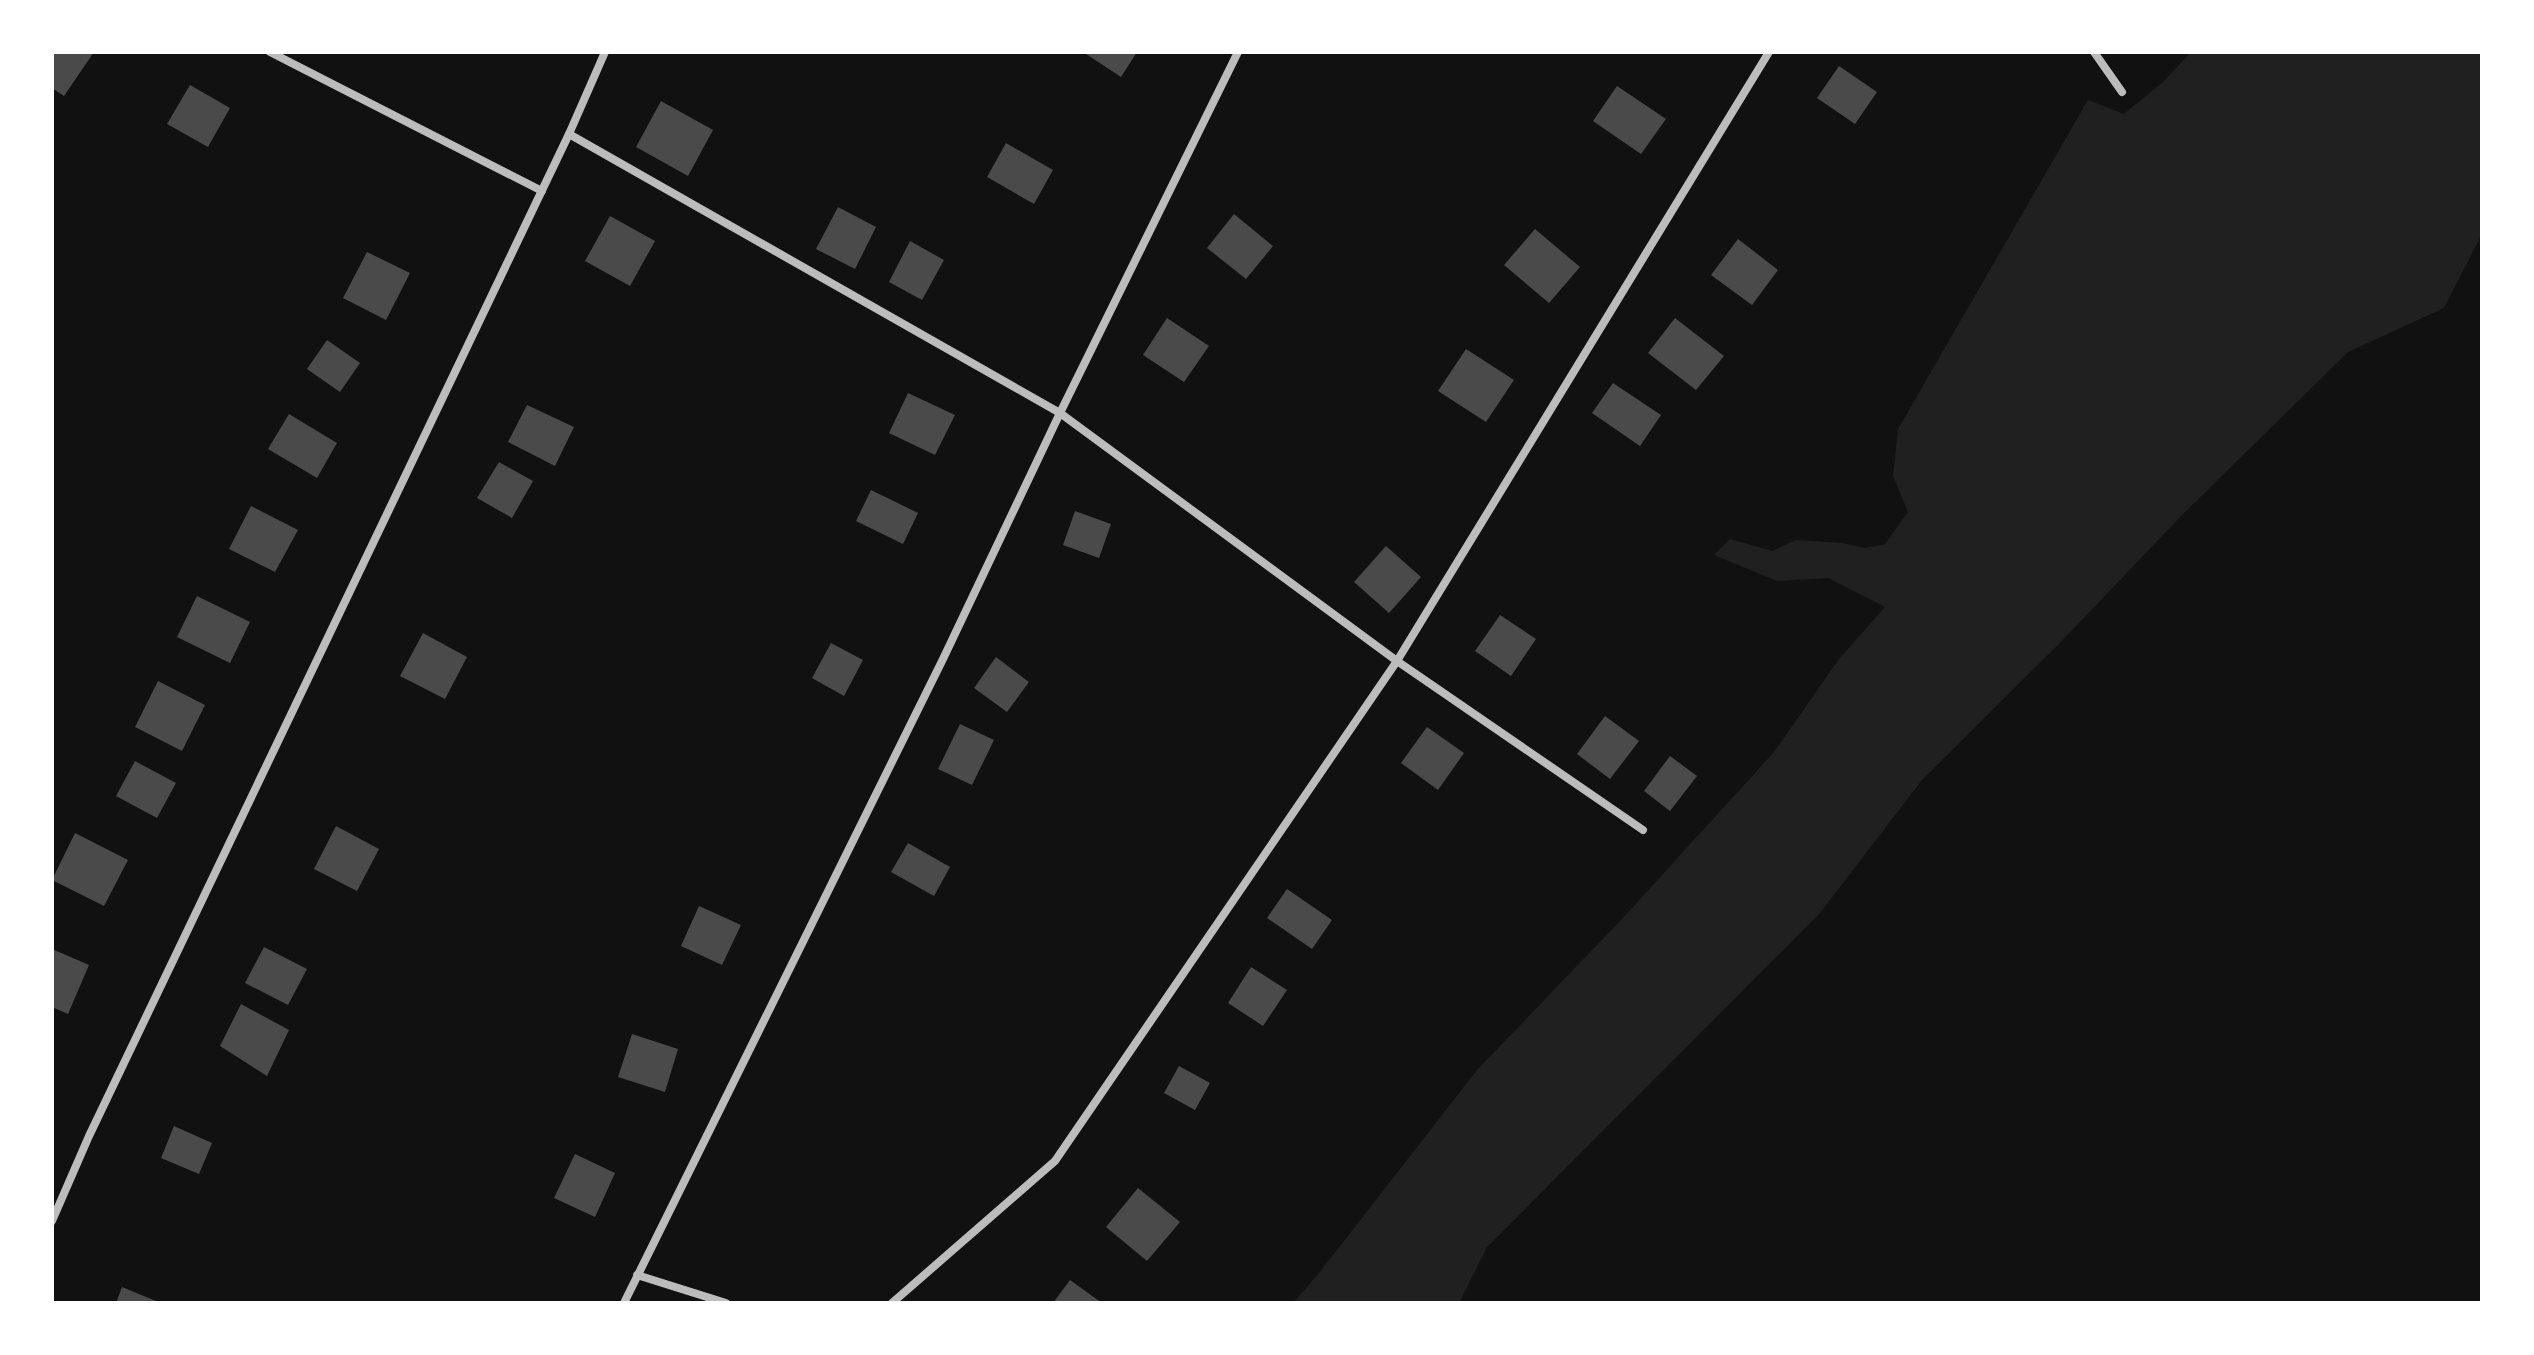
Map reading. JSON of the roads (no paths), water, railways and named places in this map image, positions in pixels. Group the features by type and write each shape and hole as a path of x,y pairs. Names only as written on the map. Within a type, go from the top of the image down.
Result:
{"street":[{"path":"270,52 542,191"},
{"path":"52,1221 89,1136 542,191 605,52"},
{"path":"624,1303 943,659 1238,52"},
{"path":"892,1303 1055,1161 1397,661 1769,52"},
{"path":"2094,52 2122,92"},
{"path":"569,134 1060,413 1397,661 1643,830"},
{"path":"637,1275 726,1303"}]}
